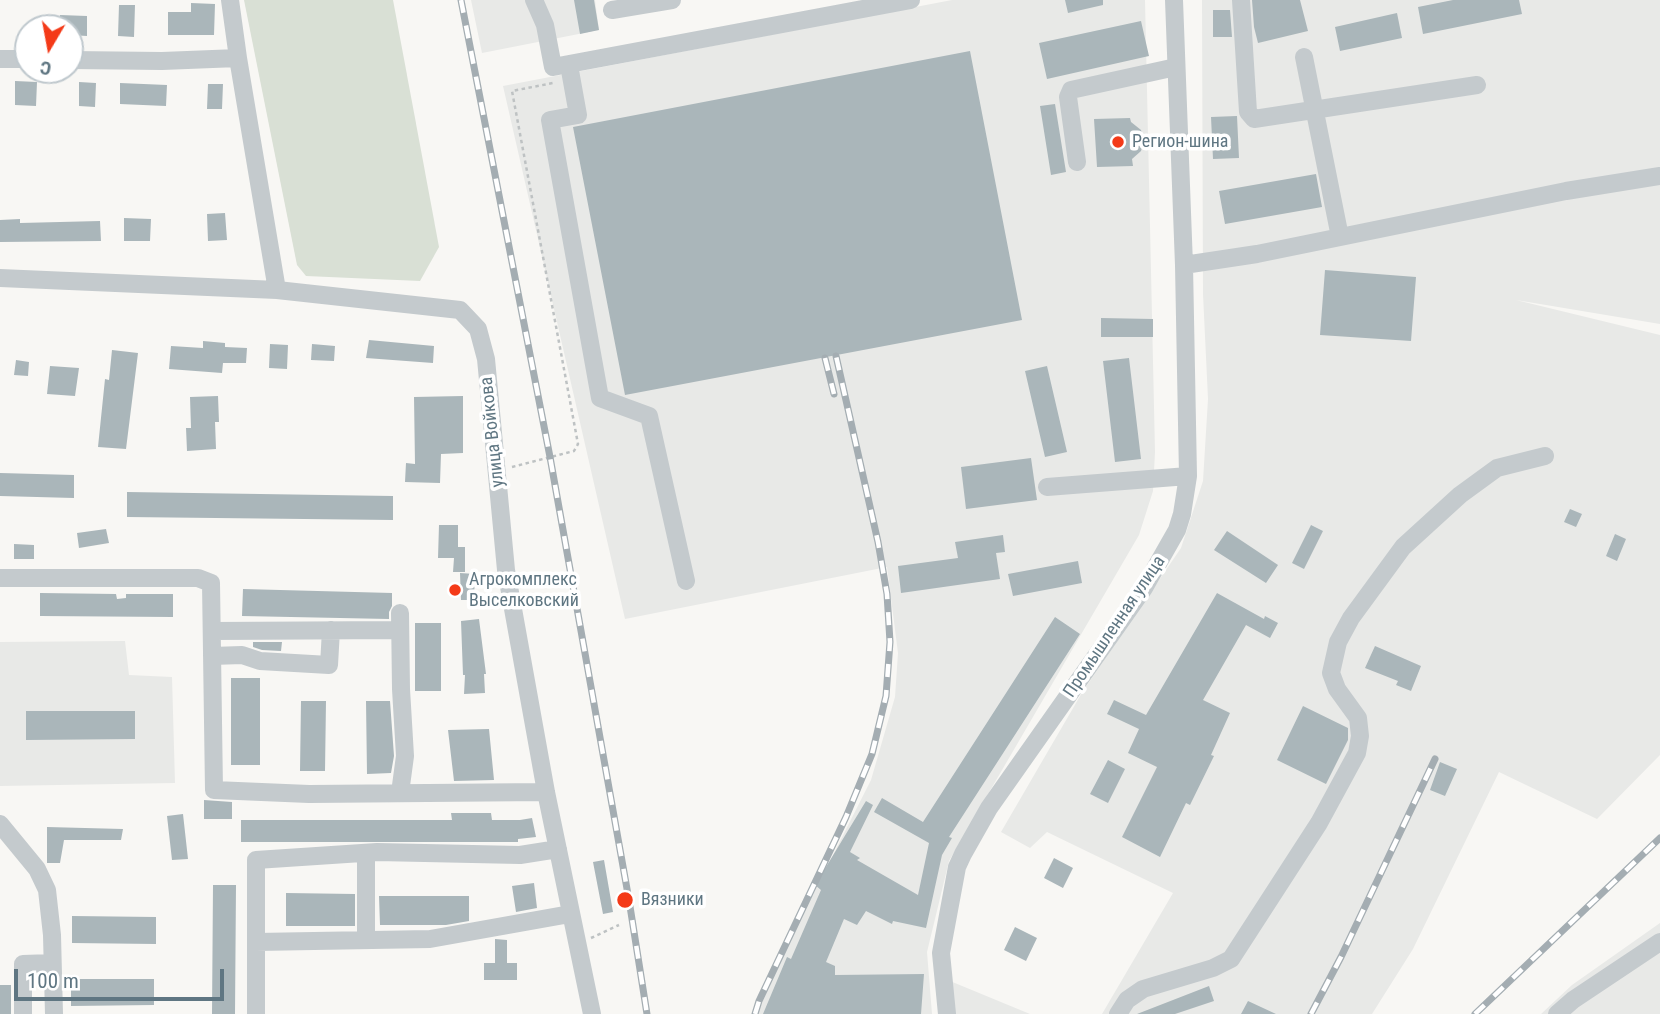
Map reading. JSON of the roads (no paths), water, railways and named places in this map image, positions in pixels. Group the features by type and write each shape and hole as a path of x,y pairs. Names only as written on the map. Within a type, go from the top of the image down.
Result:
{"street":[{"path":"230,0 277,290"},
{"path":"534,0 545,25 553,68 570,72 911,0"},
{"path":"612,10 672,0"},
{"name":"Промышленная улица","path":"947,1014 941,953 957,867 989,808 1144,588 1177,530 1182,514 1188,476 1184,265 1174,0"},
{"path":"1241,0 1248,113 1254,119 1477,85"},
{"path":"1304,57 1340,237"},
{"path":"84,60 238,58"},
{"path":"1077,162 1068,97 1071,90 1176,67"},
{"path":"570,72 578,115 550,120 600,398 649,416 686,581"},
{"path":"1184,265 1257,254 1566,191 1660,176"},
{"name":"улица Войкова","path":"0,278 277,290 460,310 478,329 486,359 506,570 546,792 592,1014"},
{"path":"1118,1014 1127,1000 1143,989 1213,968 1231,959 1319,823 1357,753 1360,736 1357,718 1337,689 1331,673 1338,642 1351,618 1403,547 1460,495 1497,468 1545,456"},
{"path":"1047,487 1188,476"},
{"path":"0,578 198,578 211,583 214,790 309,794 546,792"},
{"path":"212,631 331,630 400,622 405,756 400,793"},
{"path":"212,656 242,655 260,661 329,665 331,630"},
{"path":"0,824 37,869 47,890 52,935 54,1014"},
{"path":"256,1014 256,860 366,853 520,855 558,849"},
{"path":"366,853 366,940"},
{"path":"256,942 430,939 572,921"},
{"path":"1557,1014 1573,1000 1660,942"},
{"path":"23,1014 23,964 52,963"}],"railway":[{"path":"461,0 550,457 647,1014"},
{"path":"755,1014 846,817 872,754 886,696 890,642 887,594 836,356"},
{"path":"825,358 834,394"},
{"path":"1311,1014 1435,759"},
{"path":"1475,1014 1660,838"}],"place":[{"name":"Регион-шина","path":"1118,142"},
{"name":"Агрокомплекс Выселковский","path":"455,590"},
{"name":"Вязники","path":"625,900"}]}
